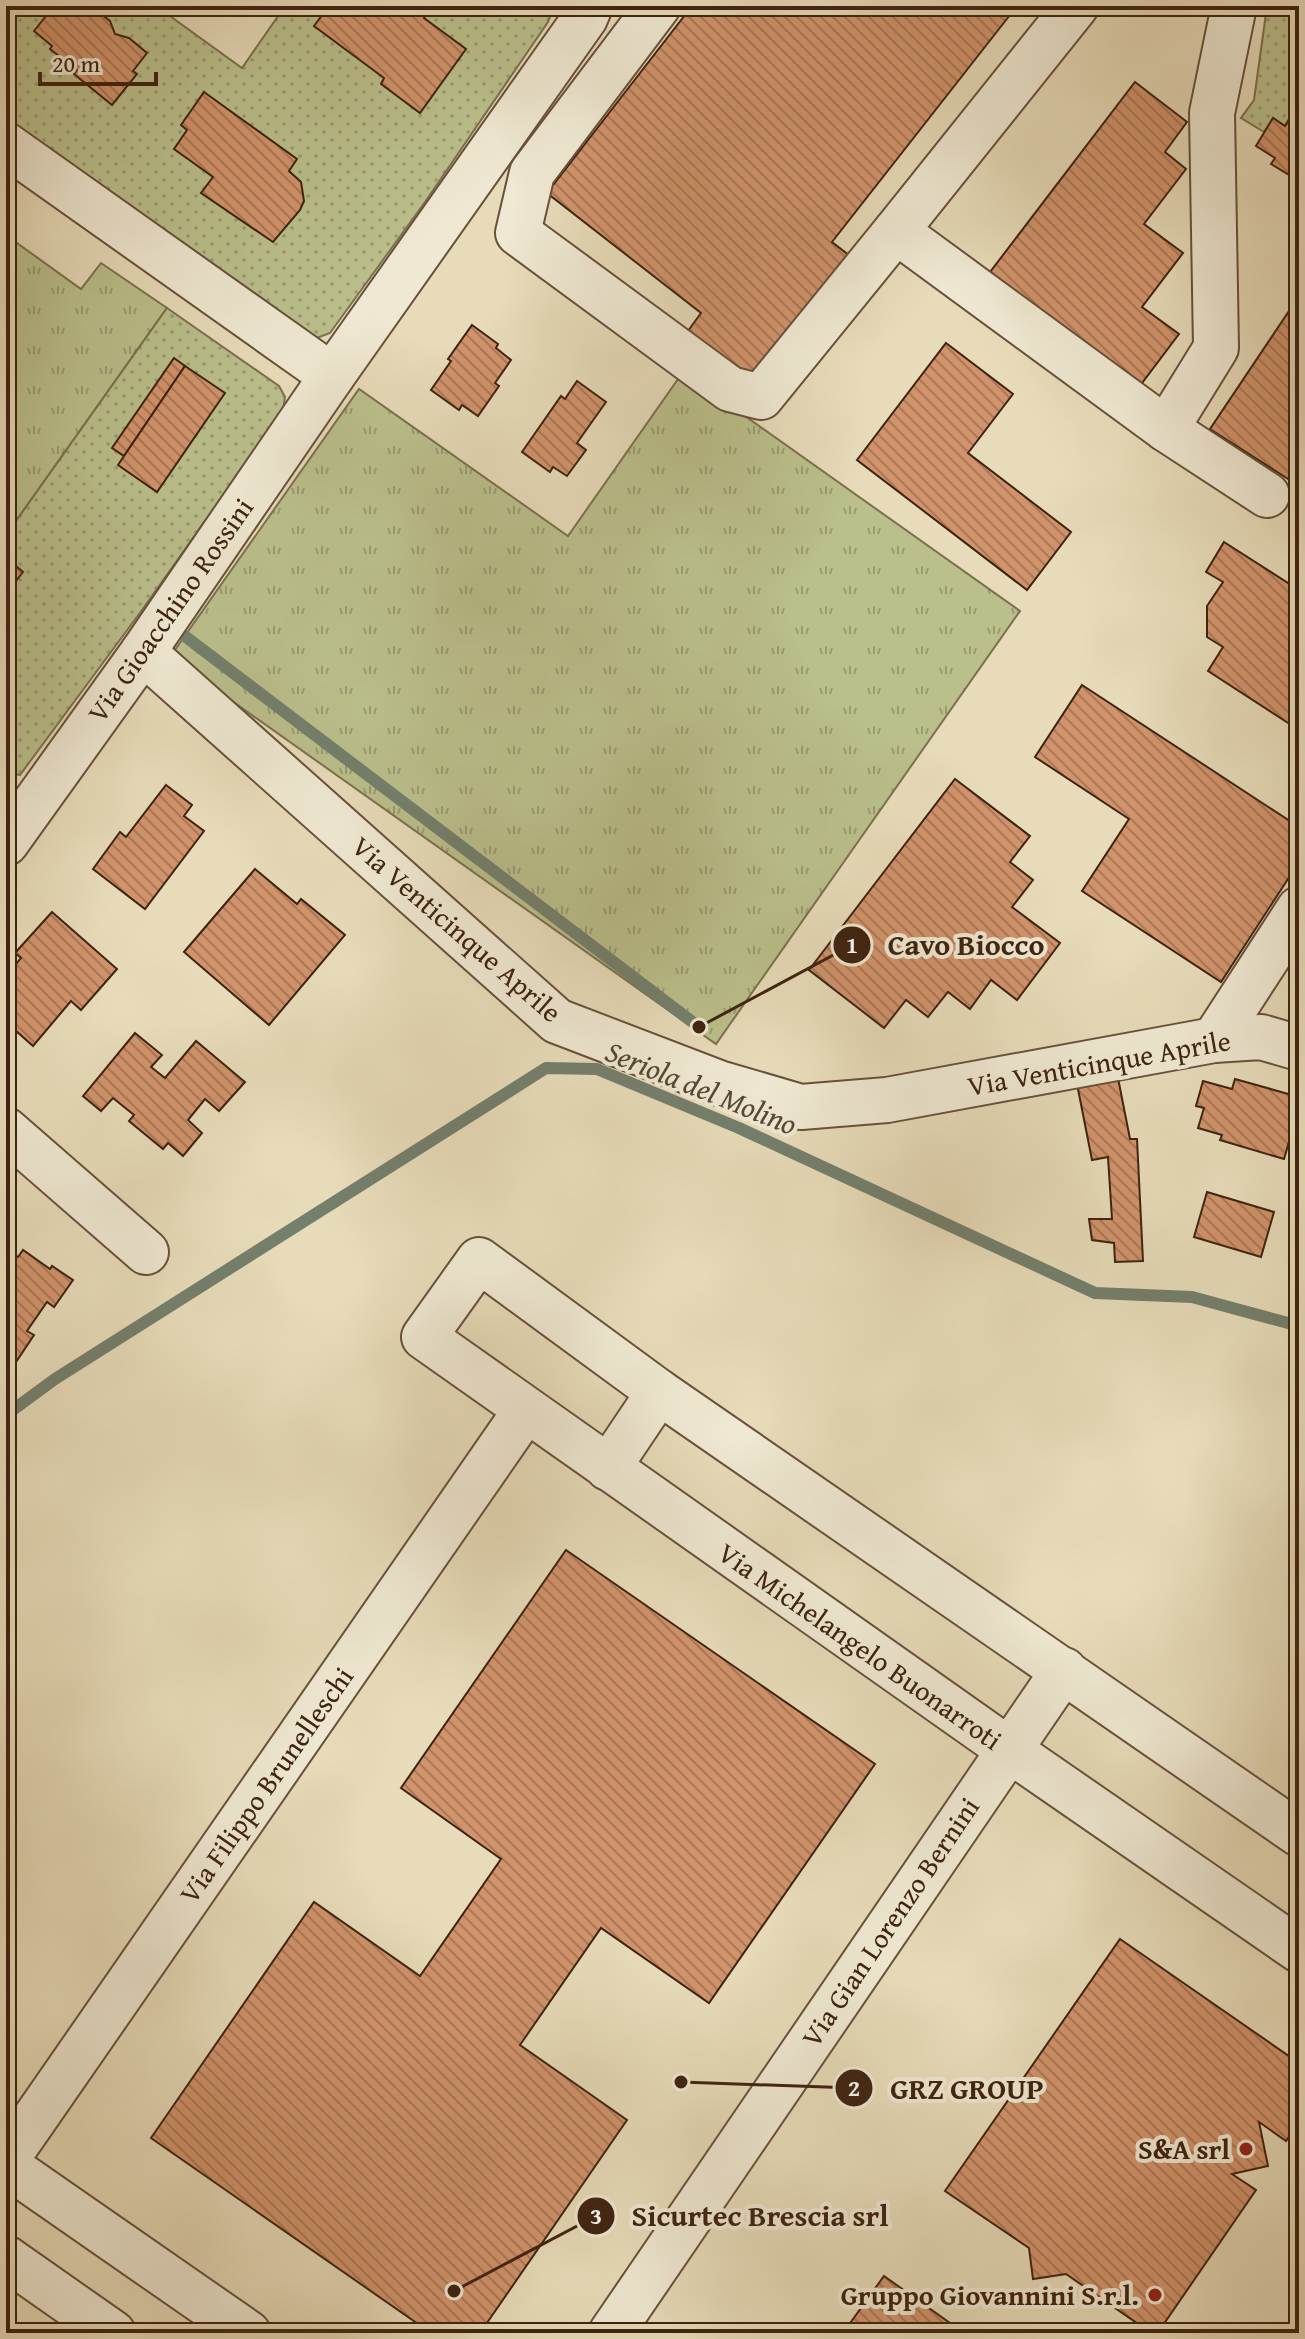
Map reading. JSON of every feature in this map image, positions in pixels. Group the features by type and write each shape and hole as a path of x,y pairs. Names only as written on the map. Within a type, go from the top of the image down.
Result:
{"street":[{"name":"Via Gioacchino Rossini","path":"12,819 143,652 332,376 585,18 590,6"},
{"path":"658,6 532,173 518,233 730,389 761,397 1076,6"},
{"path":"1166,429 1216,348 1212,113 1234,6"},
{"path":"6,145 332,376"},
{"path":"896,231 1166,429 1267,495"},
{"name":"Via Venticinque Aprile","path":"143,652 557,1021 719,1083 801,1107 887,1100 1214,1040 1261,1037 1299,1048"},
{"path":"1214,1040 1299,909"},
{"path":"6,1130 146,1252"},
{"name":"Via Michelangelo Buonarroti","path":"659,1392 479,1260 424,1337 1299,1950"},
{"path":"608,1468 659,1392 1299,1834"},
{"name":"Via Filippo Brunelleschi","path":"6,2163 526,1410"},
{"name":"Via Gian Lorenzo Bernini","path":"611,2333 1064,1670"},
{"path":"6,2163 248,2333"},
{"path":"6,2258 113,2333"}],"green space":[{"path":"6,6 156,6 242,68 285,6 554,6 548,22 425,202 330,333 317,338 6,122"},
{"path":"1267,6 1299,6 1299,103 1285,126 1273,118 1264,132 1241,118 1254,100"},
{"path":"10,238 81,289 101,263 167,308 16,521 6,514 6,243"},
{"path":"167,308 279,386 285,397 283,411 20,775 6,773 6,514 16,521"},
{"path":"683,372 1020,611 716,1044 170,657 359,389 568,536"}],"building":[{"path":"54,6 76,6 81,10 84,6 90,6 110,21 115,34 129,38 147,53 133,71 137,74 112,105 74,74 77,70 50,49 52,46 34,31"},
{"path":"329,6 427,6 431,9 424,18 466,49 420,113 381,84 384,78 314,26"},
{"path":"692,6 1017,6 832,242 850,256 753,382 688,331 701,313 547,193"},
{"path":"1135,82 1187,122 1165,152 1186,169 1144,224 1183,253 1142,307 1179,334 1136,391 987,276"},
{"path":"204,92 297,159 289,171 301,182 304,201 273,242 201,193 213,177 174,149 187,130 181,125"},
{"path":"1299,103 1299,181 1271,164 1275,158 1256,146 1273,118 1285,126"},
{"path":"1299,296 1299,486 1210,429"},
{"path":"472,325 498,344 496,348 511,360 495,383 499,386 478,416 462,405 459,410 431,390"},
{"path":"946,343 1013,394 968,453 1071,532 1027,590 857,460"},
{"path":"174,358 185,366 124,456 112,448"},
{"path":"185,366 225,393 157,492 118,465"},
{"path":"577,381 606,402 577,443 586,450 567,476 553,467 550,472 522,452 561,396 565,399"},
{"path":"1224,542 1299,590 1299,730 1208,671 1223,647 1207,637 1207,606 1223,582 1206,572"},
{"path":"6,546 16,554 10,561 23,572 6,594"},
{"path":"1082,685 1299,827 1299,862 1221,982 1082,891 1129,819 1035,757"},
{"path":"955,779 1030,836 1010,862 1033,880 1012,907 1060,943 1017,1000 991,980 970,1009 948,992 928,1017 906,1000 884,1028 809,970"},
{"path":"166,785 192,805 184,816 204,831 145,909 93,869 120,832 126,837"},
{"path":"255,869 297,904 301,899 345,935 269,1025 184,952"},
{"path":"52,912 117,969 81,1010 71,1001 33,1046 6,1022 6,976 21,958 15,953"},
{"path":"135,1033 162,1055 151,1067 165,1078 196,1041 245,1082 219,1111 205,1099 188,1120 202,1133 183,1156 168,1143 163,1149 129,1121 134,1115 113,1098 101,1111 83,1096"},
{"path":"1118,1078 1130,1139 1137,1139 1143,1261 1115,1262 1114,1243 1092,1240 1089,1219 1112,1219 1108,1157 1092,1160 1077,1084"},
{"path":"1235,1079 1299,1097 1299,1108 1284,1159 1220,1140 1222,1135 1198,1128 1204,1108 1196,1106 1203,1081 1232,1089"},
{"path":"1207,1192 1274,1212 1261,1257 1194,1237"},
{"path":"6,1249 18,1257 23,1250 50,1269 52,1266 73,1280 54,1307 47,1302 27,1331 34,1335 16,1362 6,1355"},
{"path":"566,1550 875,1764 709,2003 601,1928 520,2045 627,2120 480,2333 431,2333 151,2138 314,1902 420,1976 501,1859 401,1788"},
{"path":"1120,1939 1299,2063 1299,2123 1286,2141 1259,2122 1268,2166 1232,2174 1256,2190 1159,2331 1144,2328 1066,2274 1033,2279 1029,2248 945,2191"},
{"path":"884,2276 964,2333 843,2333"}],"waterway":[{"path":"186,637 699,1027"},
{"name":"Seriola del Molino","path":"6,1415 55,1379 546,1068 597,1069 739,1128 1095,1293 1192,1297 1299,1326"}],"place":[{"name":"Cavo Biocco","path":"699,1027"},
{"name":"GRZ GROUP","path":"681,2082"},
{"name":"S&A srl","path":"1246,2149"},
{"name":"Sicurtec Brescia srl","path":"454,2291"},
{"name":"Gruppo Giovannini S.r.l.","path":"1155,2295"}]}
